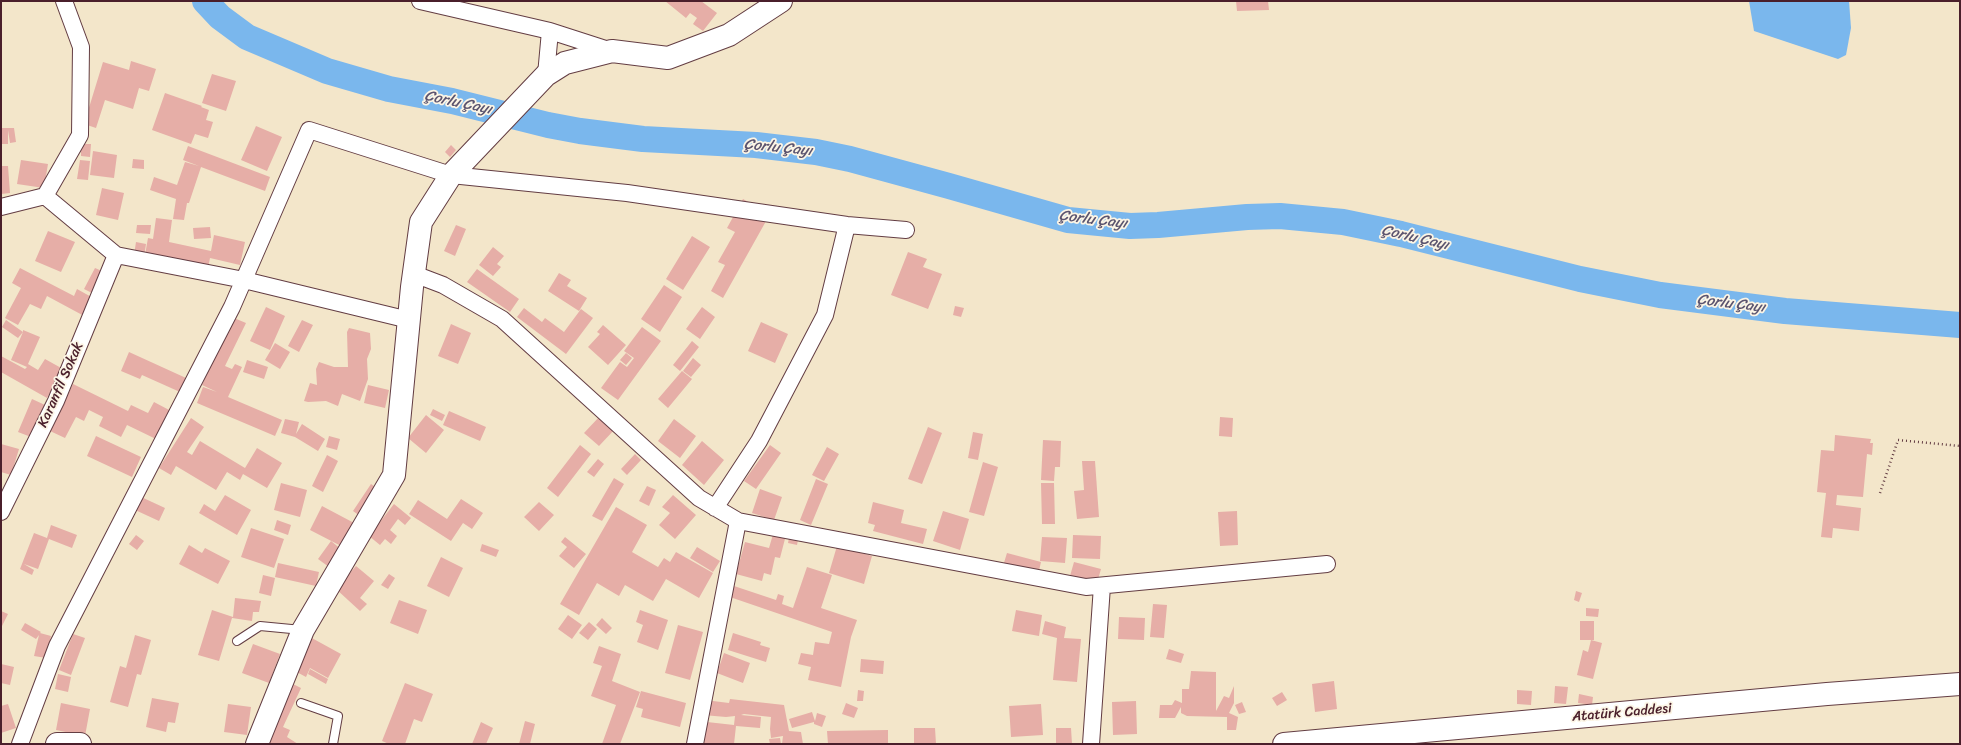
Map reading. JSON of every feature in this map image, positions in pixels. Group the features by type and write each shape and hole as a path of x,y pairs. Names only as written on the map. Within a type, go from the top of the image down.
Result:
{"street":[{"path":"1,207 45,196 80,135 81,47 64,1"},
{"path":"420,1 550,31 612,51 668,58 729,35 781,1"},
{"path":"546,75 550,31"},
{"path":"257,744 303,630 394,475 409,320 421,222 450,175 546,75 565,63 612,51"},
{"path":"20,744 57,646 232,308 309,130 450,175 627,193 847,225 906,230"},
{"path":"45,196 116,255 244,280 409,320"},
{"path":"695,744 727,514 727,490 759,441 825,315 847,225"},
{"name":"Karanfil Sokak","path":"1,512 56,401 116,255"},
{"path":"414,274 443,285 502,319 699,498 727,514 1086,587 1326,564"},
{"path":"1091,744 1102,586"},
{"name":"Atatürk Caddesi","path":"1284,744 1812,695 1960,684"},
{"path":"56,744 80,744"}],"lane":[{"path":"237,641 260,626 303,630"},
{"path":"301,703 338,716 334,744"}],"path":[{"path":"1880,493 1898,440 1960,446"}],"water":[{"path":"1749,1 1849,1 1851,28 1846,55 1838,59 1754,31"}],"building":[{"path":"665,1 701,1 717,13 703,31 693,24 697,18 690,13 686,18"},
{"path":"1236,1 1268,1 1269,10 1237,11"},
{"path":"131,61 156,69 149,91 139,88 133,109 105,100 96,128 84,124 103,62 129,70"},
{"path":"212,74 236,81 226,111 202,103"},
{"path":"165,93 202,106 201,107 209,110 206,120 213,122 208,138 195,134 191,144 152,130"},
{"path":"256,126 282,137 267,171 241,160"},
{"path":"1,128 14,128 16,142 10,143 8,130 8,144 1,144"},
{"path":"81,144 91,144 90,157 81,156"},
{"path":"451,145 456,150 450,157 445,152"},
{"path":"188,146 270,177 265,191 201,167 189,203 187,203 184,220 173,219 176,199 150,190 154,177 177,185 185,162 199,166 183,160"},
{"path":"93,151 117,155 114,178 90,175"},
{"path":"133,159 144,160 144,169 132,168"},
{"path":"21,160 48,164 44,188 17,184"},
{"path":"80,160 90,161 88,180 77,179"},
{"path":"1,166 8,166 10,193 1,194"},
{"path":"102,188 124,193 118,220 96,215"},
{"path":"743,199 770,214 723,298 711,291 725,265 718,262 735,232 727,228"},
{"path":"156,218 172,220 169,242 211,251 214,235 245,242 240,265 210,258 208,268 145,255 148,238 153,239"},
{"path":"137,225 151,225 150,234 136,233"},
{"path":"456,225 466,229 455,256 444,251"},
{"path":"210,227 211,238 194,239 193,228"},
{"path":"48,231 75,242 61,272 35,261"},
{"path":"692,236 710,247 683,290 666,279"},
{"path":"136,242 146,244 144,257 134,255"},
{"path":"493,247 504,256 497,264 501,267 493,276 479,265"},
{"path":"908,252 927,259 923,267 942,274 928,309 891,295"},
{"path":"20,268 74,296 77,289 95,299 86,317 47,296 41,309 30,304 18,325 5,318 21,288 12,283"},
{"path":"95,268 102,271 96,295 84,289"},
{"path":"477,269 519,299 510,312 467,282"},
{"path":"559,273 571,280 567,286 587,298 579,311 548,291"},
{"path":"664,285 682,297 660,332 641,319"},
{"path":"955,306 964,308 961,317 953,315"},
{"path":"266,307 285,316 270,350 250,341"},
{"path":"702,307 715,317 700,339 686,329"},
{"path":"524,308 542,322 545,318 564,332 581,309 593,318 566,354 517,317"},
{"path":"234,318 246,323 225,366 232,369 235,364 242,367 228,397 282,420 275,436 197,403 203,387 217,392 202,385"},
{"path":"6,320 23,332 18,338 2,327"},
{"path":"302,320 313,325 299,352 288,346"},
{"path":"761,322 788,334 775,363 748,351"},
{"path":"451,324 471,333 458,364 438,356"},
{"path":"603,325 626,345 608,365 588,347 600,334 597,332"},
{"path":"642,327 661,341 618,400 601,388 620,362 627,367 634,358 624,351"},
{"path":"349,328 370,333 371,349 367,359 368,379 360,401 342,394 338,406 326,401 304,401 310,383 317,385 316,369 319,362 334,367 348,367 347,332"},
{"path":"23,330 40,337 28,364 38,370 45,359 63,369 47,398 1,372 1,356 25,369 27,367 11,360"},
{"path":"692,341 699,347 680,371 673,365"},
{"path":"275,343 290,352 280,369 265,360"},
{"path":"129,352 186,378 180,392 142,375 140,379 121,371"},
{"path":"626,353 632,358 626,365 620,360"},
{"path":"693,358 701,365 691,377 683,371"},
{"path":"247,360 268,367 264,379 243,372"},
{"path":"682,371 692,379 668,408 658,399"},
{"path":"73,384 128,411 131,405 148,413 154,402 171,411 158,440 127,425 121,437 99,426 103,417 89,410 84,421 76,417 65,438 50,431"},
{"path":"368,385 389,390 385,408 364,403"},
{"path":"32,399 45,405 31,437 18,432"},
{"path":"433,409 445,415 442,421 430,415"},
{"path":"449,411 486,427 480,441 443,425"},
{"path":"426,415 444,430 426,453 408,438"},
{"path":"600,416 615,429 599,446 584,433"},
{"path":"1220,417 1233,418 1232,437 1219,436"},
{"path":"191,418 204,427 187,452 192,455 200,441 245,468 257,448 282,463 267,488 243,474 240,480 227,472 216,490 176,466 171,475 159,468"},
{"path":"285,419 299,422 296,434 302,424 325,439 318,451 295,437 281,433"},
{"path":"674,419 696,436 680,458 658,441"},
{"path":"928,427 942,433 922,484 908,479"},
{"path":"973,432 983,434 978,460 968,458"},
{"path":"1835,435 1871,439 1870,443 1873,443 1872,455 1867,454 1863,497 1837,495 1836,505 1861,508 1859,531 1833,528 1832,538 1821,537 1826,493 1817,492 1821,450 1834,451"},
{"path":"96,436 141,457 132,477 87,456"},
{"path":"329,436 340,439 337,450 326,447"},
{"path":"1043,440 1061,441 1060,467 1055,467 1054,481 1041,480"},
{"path":"702,441 724,460 704,485 682,465"},
{"path":"1,444 19,449 11,475 1,472"},
{"path":"580,445 591,454 558,497 547,488"},
{"path":"770,445 781,453 756,489 744,481"},
{"path":"827,447 839,454 824,481 812,475"},
{"path":"635,454 641,460 627,475 621,469"},
{"path":"327,455 338,461 323,492 312,486"},
{"path":"598,459 604,464 594,477 587,472"},
{"path":"1082,461 1095,461 1099,517 1077,519 1074,491 1084,490"},
{"path":"983,462 998,467 984,516 969,512"},
{"path":"614,478 624,484 602,521 592,516"},
{"path":"816,479 828,484 811,525 800,520"},
{"path":"281,483 307,490 300,517 274,510"},
{"path":"1041,483 1054,483 1055,524 1042,524"},
{"path":"371,484 381,491 363,518 353,511"},
{"path":"647,486 656,490 649,506 639,501"},
{"path":"760,489 782,497 774,520 752,513"},
{"path":"225,495 251,510 237,535 199,513 204,504 215,511"},
{"path":"673,495 696,515 675,539 659,525 670,513 662,507"},
{"path":"139,496 165,508 159,521 133,509"},
{"path":"461,499 483,513 472,529 463,523 451,541 409,514 418,500 447,519"},
{"path":"539,502 554,515 539,531 524,517"},
{"path":"873,502 904,510 901,523 927,529 923,544 873,531 875,525 868,523"},
{"path":"394,504 411,518 405,525 398,519 390,530 397,536 391,544 385,539 380,545 369,536"},
{"path":"322,506 356,524 343,547 310,530"},
{"path":"616,507 647,525 632,552 658,567 664,558 670,562 676,552 713,573 699,598 666,579 653,601 625,585 619,596 597,583 579,615 560,604"},
{"path":"943,511 969,519 960,550 933,541"},
{"path":"1237,511 1238,545 1220,546 1218,512"},
{"path":"277,520 291,525 288,535 274,530"},
{"path":"51,525 77,535 72,548 49,539 38,569 24,564 34,570 32,575 20,569 34,533 47,538"},
{"path":"251,528 284,539 274,568 241,557"},
{"path":"774,531 786,535 780,558 775,557 771,575 764,573 762,581 736,574 745,542 769,548"},
{"path":"790,533 799,535 797,545 788,543"},
{"path":"136,535 144,541 137,550 129,544"},
{"path":"1073,535 1101,536 1100,559 1072,558"},
{"path":"565,537 586,554 574,568 559,556 567,547 561,542"},
{"path":"1042,537 1067,538 1065,563 1040,561"},
{"path":"331,541 342,550 329,567 318,559"},
{"path":"482,544 499,550 496,557 480,551"},
{"path":"189,545 202,553 205,548 230,561 218,584 179,564"},
{"path":"837,546 872,556 864,584 829,573"},
{"path":"697,547 720,561 713,572 690,558"},
{"path":"1007,553 1041,562 1038,575 1003,566"},
{"path":"441,557 463,568 449,597 427,586"},
{"path":"1074,562 1101,569 1097,583 1070,576"},
{"path":"278,563 319,572 316,586 275,577"},
{"path":"356,566 374,581 360,598 367,604 360,611 336,589"},
{"path":"807,567 832,575 821,608 857,620 851,637 841,687 808,680 811,667 798,664 801,653 813,655 815,642 829,644 832,632 727,596 731,585 776,600 778,594 784,596 782,604 793,608"},
{"path":"389,574 395,578 388,589 381,585"},
{"path":"263,575 275,578 271,596 259,593"},
{"path":"1576,591 1582,593 1579,602 1574,600"},
{"path":"235,598 261,601 259,612 253,612 252,621 232,618 219,661 198,655 212,610 233,617"},
{"path":"399,600 427,610 418,634 390,623"},
{"path":"1153,604 1167,605 1164,638 1150,637"},
{"path":"1586,608 1599,609 1598,617 1586,616"},
{"path":"640,610 668,620 658,650 637,642 643,625 636,622"},
{"path":"1016,610 1042,615 1039,636 1012,631"},
{"path":"1,611 8,614 2,626 1,625"},
{"path":"568,615 582,625 572,639 558,629"},
{"path":"1119,617 1145,618 1144,640 1118,639"},
{"path":"602,618 612,628 606,634 596,625"},
{"path":"1045,621 1066,627 1064,638 1081,639 1077,682 1053,680 1057,638 1042,634"},
{"path":"1580,621 1594,621 1594,640 1580,640"},
{"path":"589,622 597,629 588,640 579,633"},
{"path":"25,623 41,632 40,633 51,636 46,658 34,656 39,635 36,639 21,630"},
{"path":"678,625 703,632 690,680 665,673"},
{"path":"733,633 761,642 760,645 770,648 766,662 728,650"},
{"path":"73,634 85,638 71,675 59,670"},
{"path":"135,635 151,640 141,675 137,674 128,707 110,702 120,666 126,668"},
{"path":"310,637 341,654 328,678 310,668 306,677 293,670"},
{"path":"1591,640 1602,643 1593,679 1577,675 1583,650 1588,652"},
{"path":"253,644 280,654 269,683 242,673"},
{"path":"599,646 621,654 612,681 640,692 620,744 602,744 616,705 591,696 602,666 593,663"},
{"path":"1169,649 1184,654 1181,663 1166,659"},
{"path":"724,653 750,663 743,683 717,673"},
{"path":"861,659 884,661 883,674 860,672"},
{"path":"1,664 14,667 10,685 1,683"},
{"path":"310,669 328,679 326,684 308,674"},
{"path":"1191,671 1216,672 1216,711 1224,696 1229,698 1234,686 1234,703 1229,713 1238,717 1236,730 1227,730 1227,717 1187,716 1181,713 1181,707 1175,718 1159,718 1160,705 1172,705 1175,700 1182,703 1182,689 1189,689"},
{"path":"58,674 71,677 68,692 55,689"},
{"path":"1334,681 1337,709 1315,712 1312,684"},
{"path":"291,683 301,688 283,727 290,730 287,737 298,744 262,744"},
{"path":"405,683 433,694 422,722 414,719 405,744 389,744 382,741"},
{"path":"1555,686 1568,687 1566,704 1554,703"},
{"path":"858,690 864,691 863,701 857,701"},
{"path":"1517,690 1532,691 1531,705 1517,704"},
{"path":"641,691 686,703 680,727 641,717 643,709 636,707"},
{"path":"1282,692 1287,700 1277,706 1272,698"},
{"path":"1579,694 1593,697 1592,705 1578,703"},
{"path":"152,698 179,703 175,723 168,722 166,732 146,727"},
{"path":"730,699 784,705 789,731 801,732 803,744 782,744 783,736 771,738 771,717 744,714 741,715 761,717 760,728 736,726 734,744 704,744 707,722 734,725 735,716 726,717 703,715 705,700 729,703"},
{"path":"1136,701 1137,734 1113,735 1112,702"},
{"path":"1242,702 1246,712 1239,714 1235,705"},
{"path":"61,703 90,709 85,736 56,730"},
{"path":"846,703 858,708 854,718 842,714"},
{"path":"8,704 16,728 1,733 1,706"},
{"path":"228,704 251,707 247,735 224,732"},
{"path":"1041,704 1043,735 1011,737 1009,706"},
{"path":"812,712 815,721 817,713 826,716 822,727 814,724 814,722 792,728 789,719"},
{"path":"525,721 535,724 530,744 519,744"},
{"path":"481,722 493,728 486,744 472,744"},
{"path":"914,728 935,728 936,744 914,744"},
{"path":"1056,728 1071,728 1072,744 1056,744"},
{"path":"888,730 888,744 828,744 827,731"},
{"path":"780,738 781,744 770,744 769,739"}],"waterway":[{"name":"Çorlu Çayı","path":"205,1 220,17 247,37 327,71 389,89 452,101 548,125 580,131 643,139 756,145 816,152 850,159 1068,220 1130,226 1280,216 1343,222 1401,234 1580,279 1660,295 1785,311 1960,325"}]}
